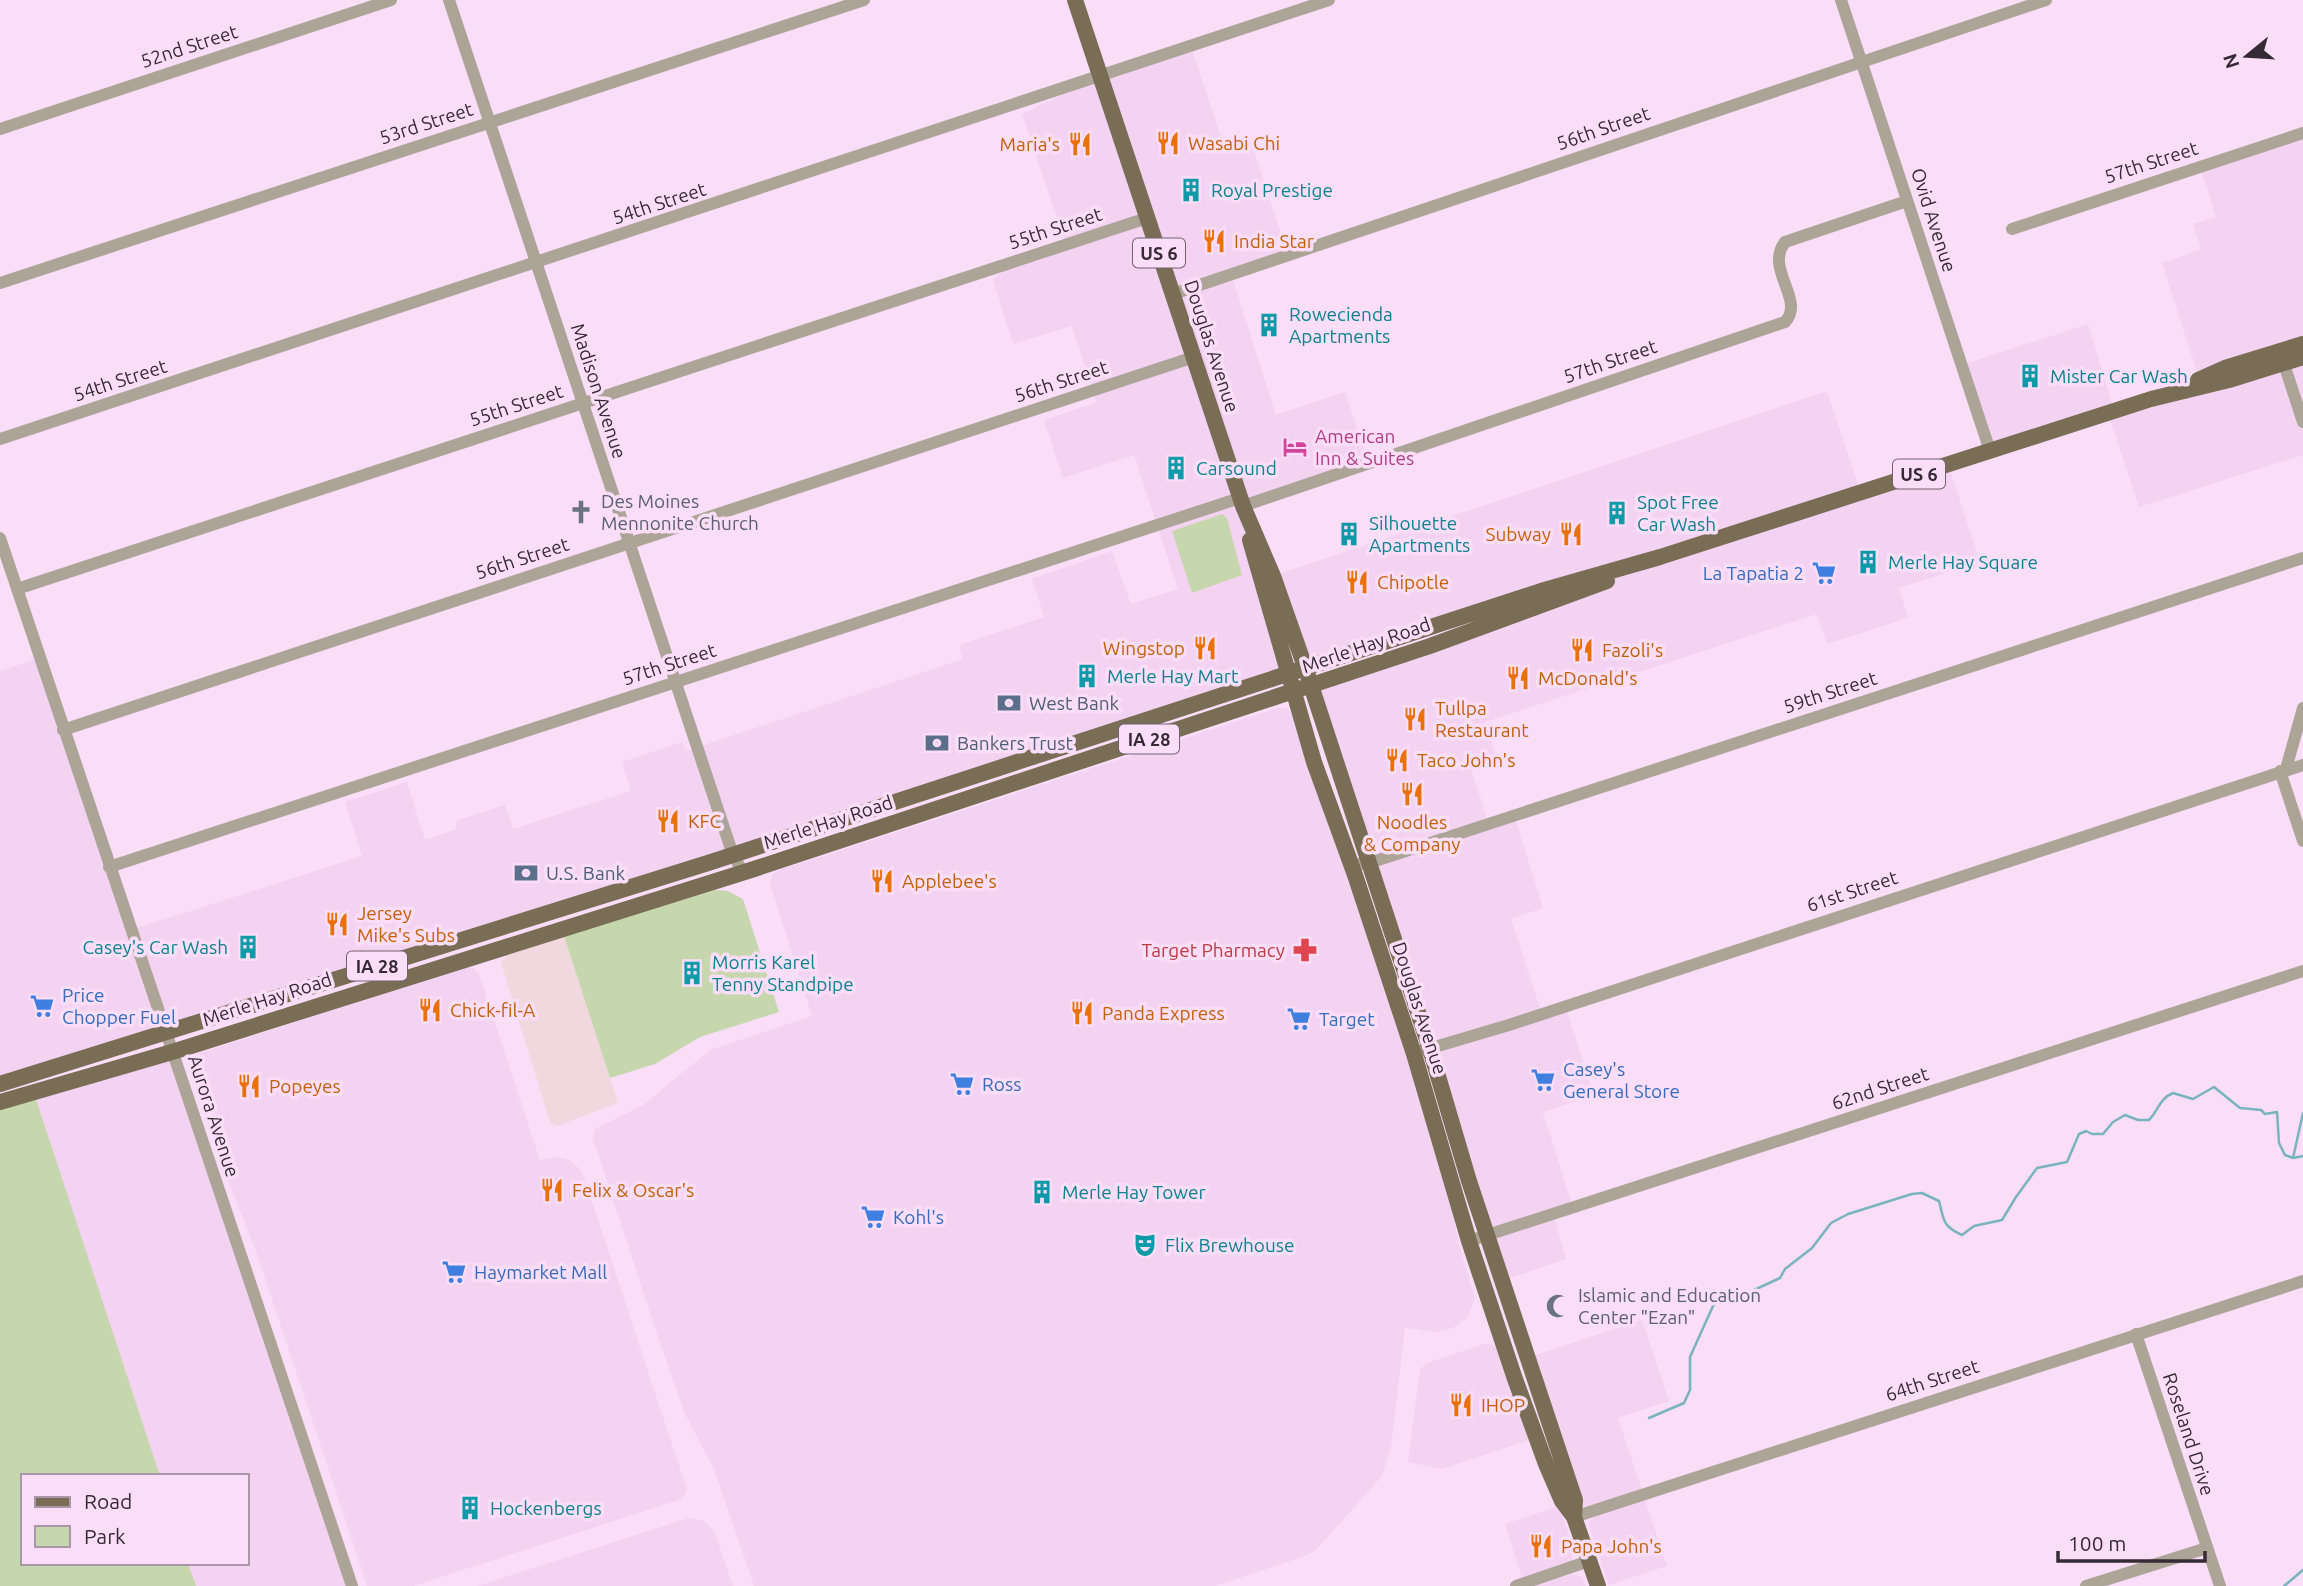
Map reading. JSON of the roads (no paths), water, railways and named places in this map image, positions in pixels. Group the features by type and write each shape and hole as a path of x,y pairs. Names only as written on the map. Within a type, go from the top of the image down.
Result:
{"main road":[{"name":"Douglas Avenue","path":"1075,0 1242,502 1273,576 1311,685 1575,1500 1574,1517"},
{"name":"Merle Hay Road","path":"0,1084 733,855 1305,667 1578,580 1660,558 2151,399 2229,380 2282,357 2303,344"},
{"name":"Merle Hay Road","path":"2282,357 2303,357"},
{"name":"Douglas Avenue","path":"1242,502 1254,557 1326,800 1353,870 1413,1054 1469,1241 1535,1438 1562,1501 1574,1517 1598,1586"},
{"name":"Merle Hay Road","path":"0,1102 173,1052 743,872 1293,692 1528,611 1609,581 1660,558"}],"street":[{"name":"52nd Street","path":"0,129 391,0"},
{"name":"Madison Avenue","path":"449,0 733,855 743,872"},
{"name":"53rd Street","path":"0,284 864,0"},
{"name":"54th Street","path":"0,439 1329,0"},
{"name":"Ovid Avenue","path":"1841,0 1990,451"},
{"name":"56th Street","path":"1172,294 2046,0"},
{"name":"57th Street","path":"2012,229 2303,133"},
{"name":"57th Street","path":"109,867 676,682 1242,502 1785,322 1792,307 1778,257 1785,242 1907,201"},
{"name":"55th Street","path":"17,589 1147,218"},
{"path":"2282,357 2303,422"},
{"name":"56th Street","path":"63,730 1194,358"},
{"name":"Aurora Avenue","path":"0,538 352,1586"},
{"name":"59th Street","path":"1353,870 2303,558"},
{"path":"2303,708 2283,770 2303,841"},
{"name":"61st Street","path":"1413,1054 2303,765"},
{"name":"62nd Street","path":"1469,1241 2303,971"},
{"name":"64th Street","path":"1574,1517 2303,1281"},
{"name":"Roseland Drive","path":"2136,1334 2220,1586"},
{"path":"2086,1586 2207,1548"},
{"path":"1516,1586 1589,1561"}],"waterway":[{"path":"1649,1418 1684,1403 1690,1390 1690,1357 1713,1306 1723,1298 1754,1290 1780,1278 1785,1269 1812,1248 1831,1223 1848,1214 1922,1193 1939,1201 1947,1225 1962,1235 1974,1226 2002,1220 2037,1168 2067,1162 2079,1134 2086,1131 2103,1134 2113,1122 2125,1115 2138,1120 2149,1120 2169,1095 2173,1093 2193,1099 2214,1087 2240,1108 2261,1110 2265,1114 2277,1112 2279,1143 2285,1155 2293,1158 2303,1156"},
{"path":"2293,1158 2303,1113"},
{"path":"2284,1586 2303,1570"}],"place":[{"name":"Wasabi Chi","path":"1168,143"},
{"name":"Maria's","path":"1080,144"},
{"name":"Royal Prestige","path":"1191,190"},
{"name":"India Star","path":"1214,241"},
{"name":"Rowecienda Apartments","path":"1269,325"},
{"name":"Mister Car Wash","path":"2030,376"},
{"name":"American Inn & Suites","path":"1295,447"},
{"name":"Carsound","path":"1176,468"},
{"name":"Des Moines Mennonite Church","path":"581,512"},
{"name":"Spot Free Car Wash","path":"1617,513"},
{"name":"Silhouette Apartments","path":"1349,534"},
{"name":"Subway","path":"1571,534"},
{"name":"Merle Hay Square","path":"1868,562"},
{"name":"La Tapatia 2","path":"1824,573"},
{"name":"Chipotle","path":"1357,582"},
{"name":"Wingstop","path":"1205,648"},
{"name":"Fazoli's","path":"1582,650"},
{"name":"Merle Hay Mart","path":"1087,676"},
{"name":"McDonald's","path":"1518,678"},
{"name":"West Bank","path":"1009,703"},
{"name":"Tullpa Restaurant","path":"1415,719"},
{"name":"Bankers Trust","path":"937,743"},
{"name":"Taco John's","path":"1397,760"},
{"name":"Noodles & Company","path":"1412,794"},
{"name":"KFC","path":"668,821"},
{"name":"U.S. Bank","path":"526,873"},
{"name":"Applebee's","path":"882,881"},
{"name":"Jersey Mike's Subs","path":"337,924"},
{"name":"Casey's Car Wash","path":"248,947"},
{"name":"Target Pharmacy","path":"1305,950"},
{"name":"Morris Karel Tenny Standpipe","path":"692,973"},
{"name":"Price Chopper Fuel","path":"42,1006"},
{"name":"Chick-fil-A","path":"430,1010"},
{"name":"Panda Express","path":"1082,1013"},
{"name":"Target","path":"1299,1019"},
{"name":"Casey's General Store","path":"1543,1080"},
{"name":"Ross","path":"962,1084"},
{"name":"Popeyes","path":"249,1086"},
{"name":"Felix & Oscar's","path":"552,1190"},
{"name":"Merle Hay Tower","path":"1042,1192"},
{"name":"Kohl's","path":"873,1217"},
{"name":"Flix Brewhouse","path":"1145,1245"},
{"name":"Haymarket Mall","path":"454,1272"},
{"name":"Islamic and Education Center \"Ezan\"","path":"1558,1306"},
{"name":"IHOP","path":"1461,1405"},
{"name":"Hockenbergs","path":"470,1508"},
{"name":"Papa John's","path":"1541,1546"}]}
